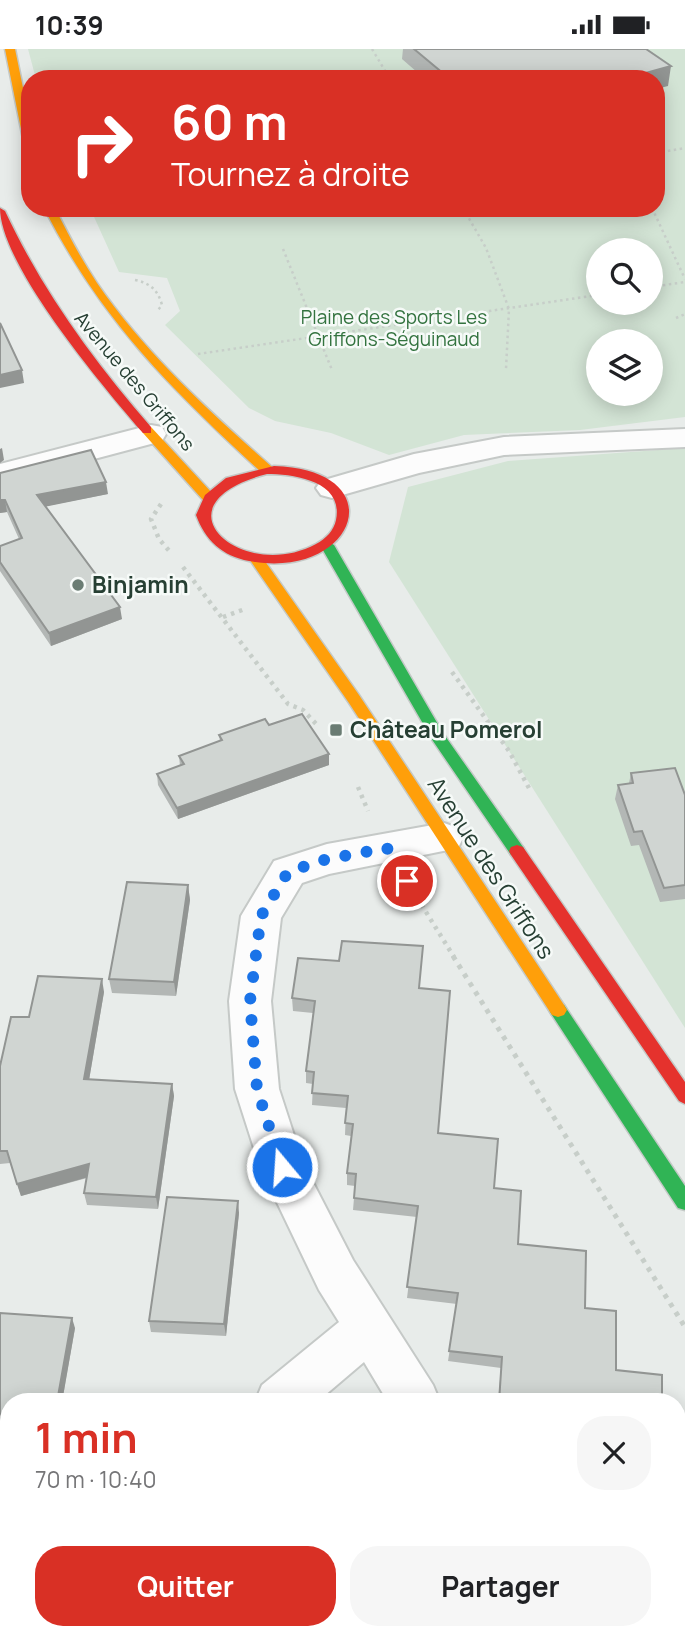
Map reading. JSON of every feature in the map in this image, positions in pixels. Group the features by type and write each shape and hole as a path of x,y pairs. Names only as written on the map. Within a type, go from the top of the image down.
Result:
{"street":[{"path":"10,49 21,104"},
{"name":"Avenue des Griffons","path":"0,211 20,257 54,315 101,378 208,497"},
{"name":"Avenue des Griffons","path":"53,217 83,274 123,328 181,391 267,470"},
{"path":"0,474 151,434"},
{"path":"332,488 414,464 504,446 685,438"},
{"path":"267,470 304,473 332,488 342,502 345,516 340,531 327,545 307,555 283,561 237,556 220,547 202,524 202,510 208,497 232,479 267,470"},
{"name":"Avenue des Griffons","path":"327,545 401,686 685,1096"},
{"name":"Avenue des Griffons","path":"257,560 361,697 444,838 685,1202"},
{"path":"410,1393 336,1275 282,1167 257,1089 250,1001 261,916 288,872 327,859 444,838"},
{"path":"290,1393 369,1327"}],"path":[{"path":"372,49 385,70"},
{"path":"665,151 685,148"},
{"path":"469,217 486,248 509,309 506,369"},
{"path":"656,217 685,280 663,285"},
{"path":"283,249 332,370"},
{"path":"190,355 586,297"},
{"path":"676,319 685,314"},
{"path":"159,539 151,519 162,502"},
{"path":"178,562 288,704 303,710 326,737"},
{"path":"356,782 376,830 493,1023 685,1327"}],"green space":[{"name":"Plaine des Sports Les Griffons-Séguinaud","path":"28,49 685,49 685,417 580,430 464,435 389,455 331,433 275,421 249,408 165,325 180,311 167,278 119,272 94,217 665,217 665,70 34,70"},
{"path":"685,448 685,1028 389,562 408,487 508,461"}],"building":[{"path":"414,49 646,49 671,66 657,70 439,70"},
{"path":"0,323 22,370 0,375"},
{"path":"91,450 106,482 37,495 120,607 49,633 0,562 0,546 22,538 5,500 0,500 0,473"},
{"path":"302,714 329,754 177,808 157,774 184,764 179,756 222,740 219,735 265,719 269,725"},
{"path":"675,768 685,795 685,885 664,888 642,831 634,832 618,785 633,783 631,773"},
{"path":"127,882 188,885 174,982 109,979"},
{"path":"342,941 423,946 419,988 450,991 438,1133 498,1139 494,1188 521,1191 518,1244 586,1251 585,1308 616,1311 616,1370 662,1375 662,1393 500,1393 502,1357 449,1351 458,1293 407,1287 418,1206 354,1198 356,1174 347,1173 353,1124 345,1123 348,1096 312,1093 314,1072 306,1071 315,1001 292,998 298,958 339,961"},
{"path":"38,976 102,979 84,1079 172,1084 156,1197 84,1193 89,1164 17,1184 7,1151 0,1151 0,1066 11,1017 29,1017"},
{"path":"167,1197 238,1201 224,1324 149,1321"},
{"path":"0,1313 72,1318 59,1393 0,1393"}],"traffic: fast":[{"path":"327,545 438,737 517,851"},
{"path":"558,1010 685,1202"}],"traffic: slow":[{"path":"10,49 21,104"},
{"path":"54,217 92,284 117,318 173,381 267,470"},
{"path":"147,430 208,497"},
{"path":"257,560 354,699 558,1010"}],"traffic: jam":[{"path":"0,211 30,273 64,327 147,430"},
{"path":"267,470 307,474 329,485 337,493 343,511 342,520 339,530 324,546 298,558 271,561 245,556 224,546 208,532 203,515 209,498 235,479 267,470"},
{"path":"517,851 685,1096"}],"place":[{"name":"Binjamin","path":"78,585"},
{"name":"Château Pomerol","path":"336,730"}],"route":[{"path":"282,1167 257,1089 250,1001 261,916 288,872 327,859 387,848 407,881"}]}
